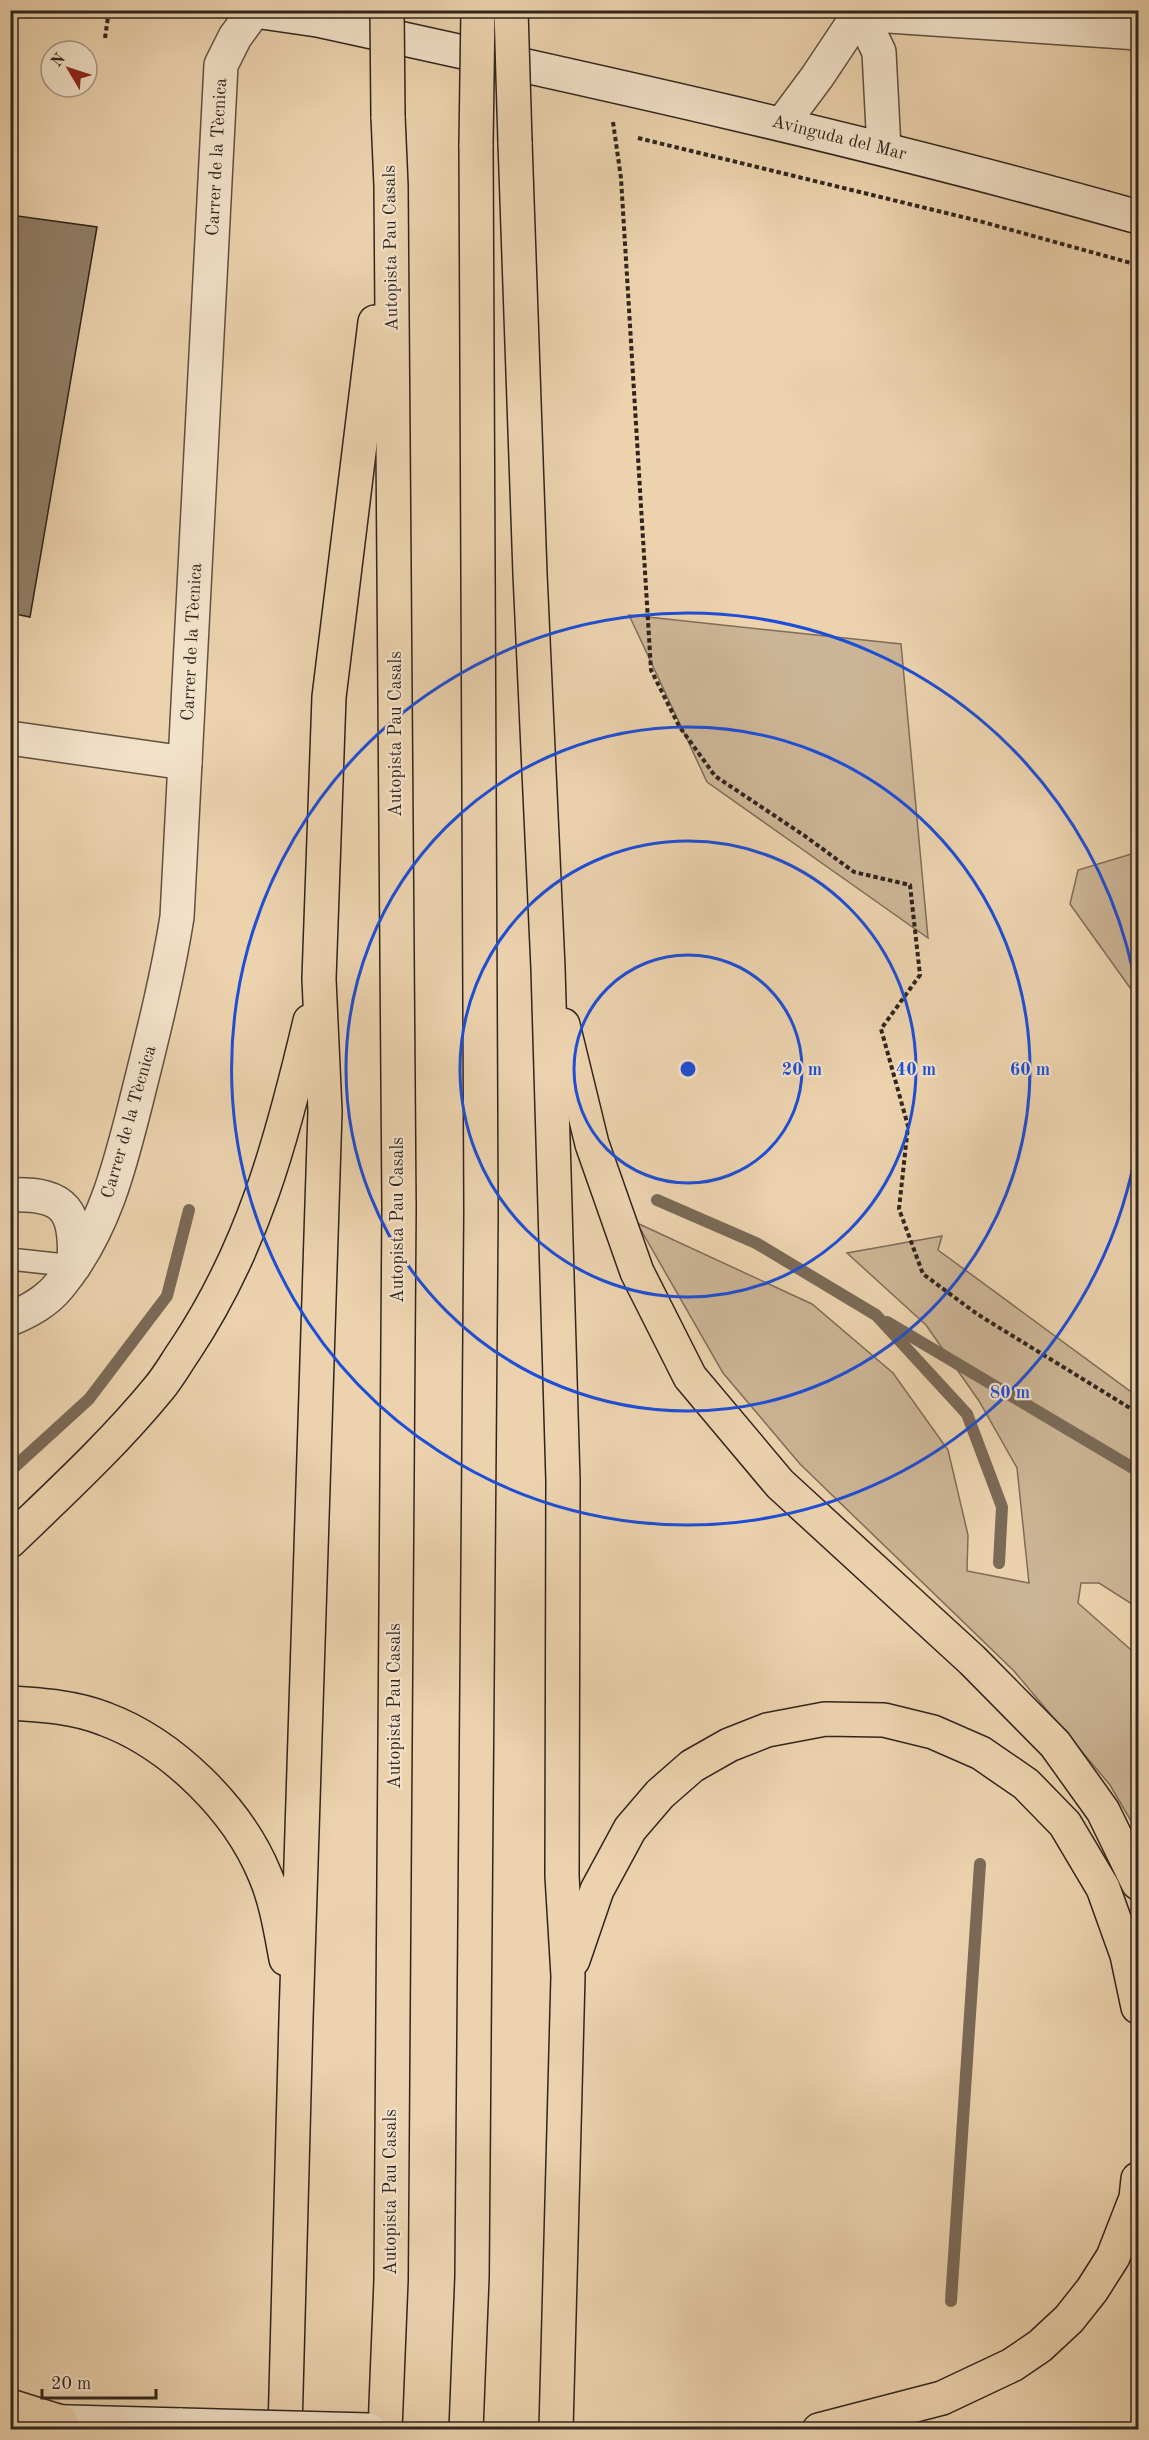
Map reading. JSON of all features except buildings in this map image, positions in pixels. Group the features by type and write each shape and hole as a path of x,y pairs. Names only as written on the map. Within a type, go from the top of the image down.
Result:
{"highway":[{"name":"Autopista Pau Casals","path":"385,2430 391,2280 399,1207 392,186 388,116 387,10"},
{"path":"466,2430 472,2253 481,1214 476,144 478,10"},
{"path":"511,10 530,574 548,968 563,1480 562,1876 568,1976 556,2430"},
{"path":"285,2430 325,1111 320,979 329,697 392,186"},
{"path":"548,968 592,1144 637,1272 690,1377 780,1484 972,1660 1054,1744 1103,1811 1138,1883"},
{"path":"10,1541 109,1446 161,1386 213,1305 232,1270 255,1217 289,1111 320,979"},
{"path":"10,1703 60,1706 105,1719 142,1737 180,1765 217,1798 250,1842 266,1877 282,1940 296,2019"},
{"path":"568,1976 597,1890 630,1829 660,1794 692,1766 729,1745 767,1730 825,1719 884,1720 933,1732 981,1753 1026,1784 1065,1824 1103,1888 1127,1955 1138,2007"},
{"path":"819,2430 942,2398 1012,2365 1040,2346 1068,2319 1092,2290 1113,2258 1136,2198 1138,2179"},
{"path":"10,2406 61,2422"},
{"path":"24,2430 61,2422"}],"street":[{"name":"Avinguda del Mar","path":"251,11 317,20 782,124 1138,217"},
{"name":"Carrer de la Tècnica","path":"10,1319 35,1308 58,1288 74,1266 94,1230 115,1184 170,963 177,917 221,65 251,11"},
{"path":"859,12 1138,33"},
{"path":"782,124 817,77 859,12"},
{"path":"859,12 879,52 884,149"},
{"path":"10,738 185,763"},
{"path":"10,1195 34,1194 62,1205 71,1218 76,1236 74,1266"},
{"path":"10,2420 369,2430"}],"lane":[{"path":"10,1259 74,1266"}],"path":[{"path":"105,38 110,10"},
{"path":"610,85 621,178 651,670 679,726 715,776 854,872 910,885 920,975 880,1029 908,1126 899,1209 923,1274 977,1314 1138,1413"},
{"path":"638,138 979,221 1138,265"}],"shaded area":[{"path":"629,615 901,644 928,938 707,782"},
{"path":"1138,852 1138,999 1070,904 1078,870"},
{"path":"637,1223 812,1304 893,1373 948,1450 968,1535 967,1571 1029,1583 1017,1468 979,1401 926,1325 847,1253 942,1236 938,1250 1138,1397 1138,1608 1099,1583 1081,1583 1078,1603 1138,1656 1138,1833 1110,1785 1014,1671 800,1464 723,1373"}],"waterway":[{"path":"657,1200 756,1243 876,1315 967,1414 1002,1507 999,1563"},
{"path":"10,1471 89,1399 167,1296 189,1210"},
{"path":"887,1322 1138,1471"},
{"path":"951,2301 980,1864"}]}
